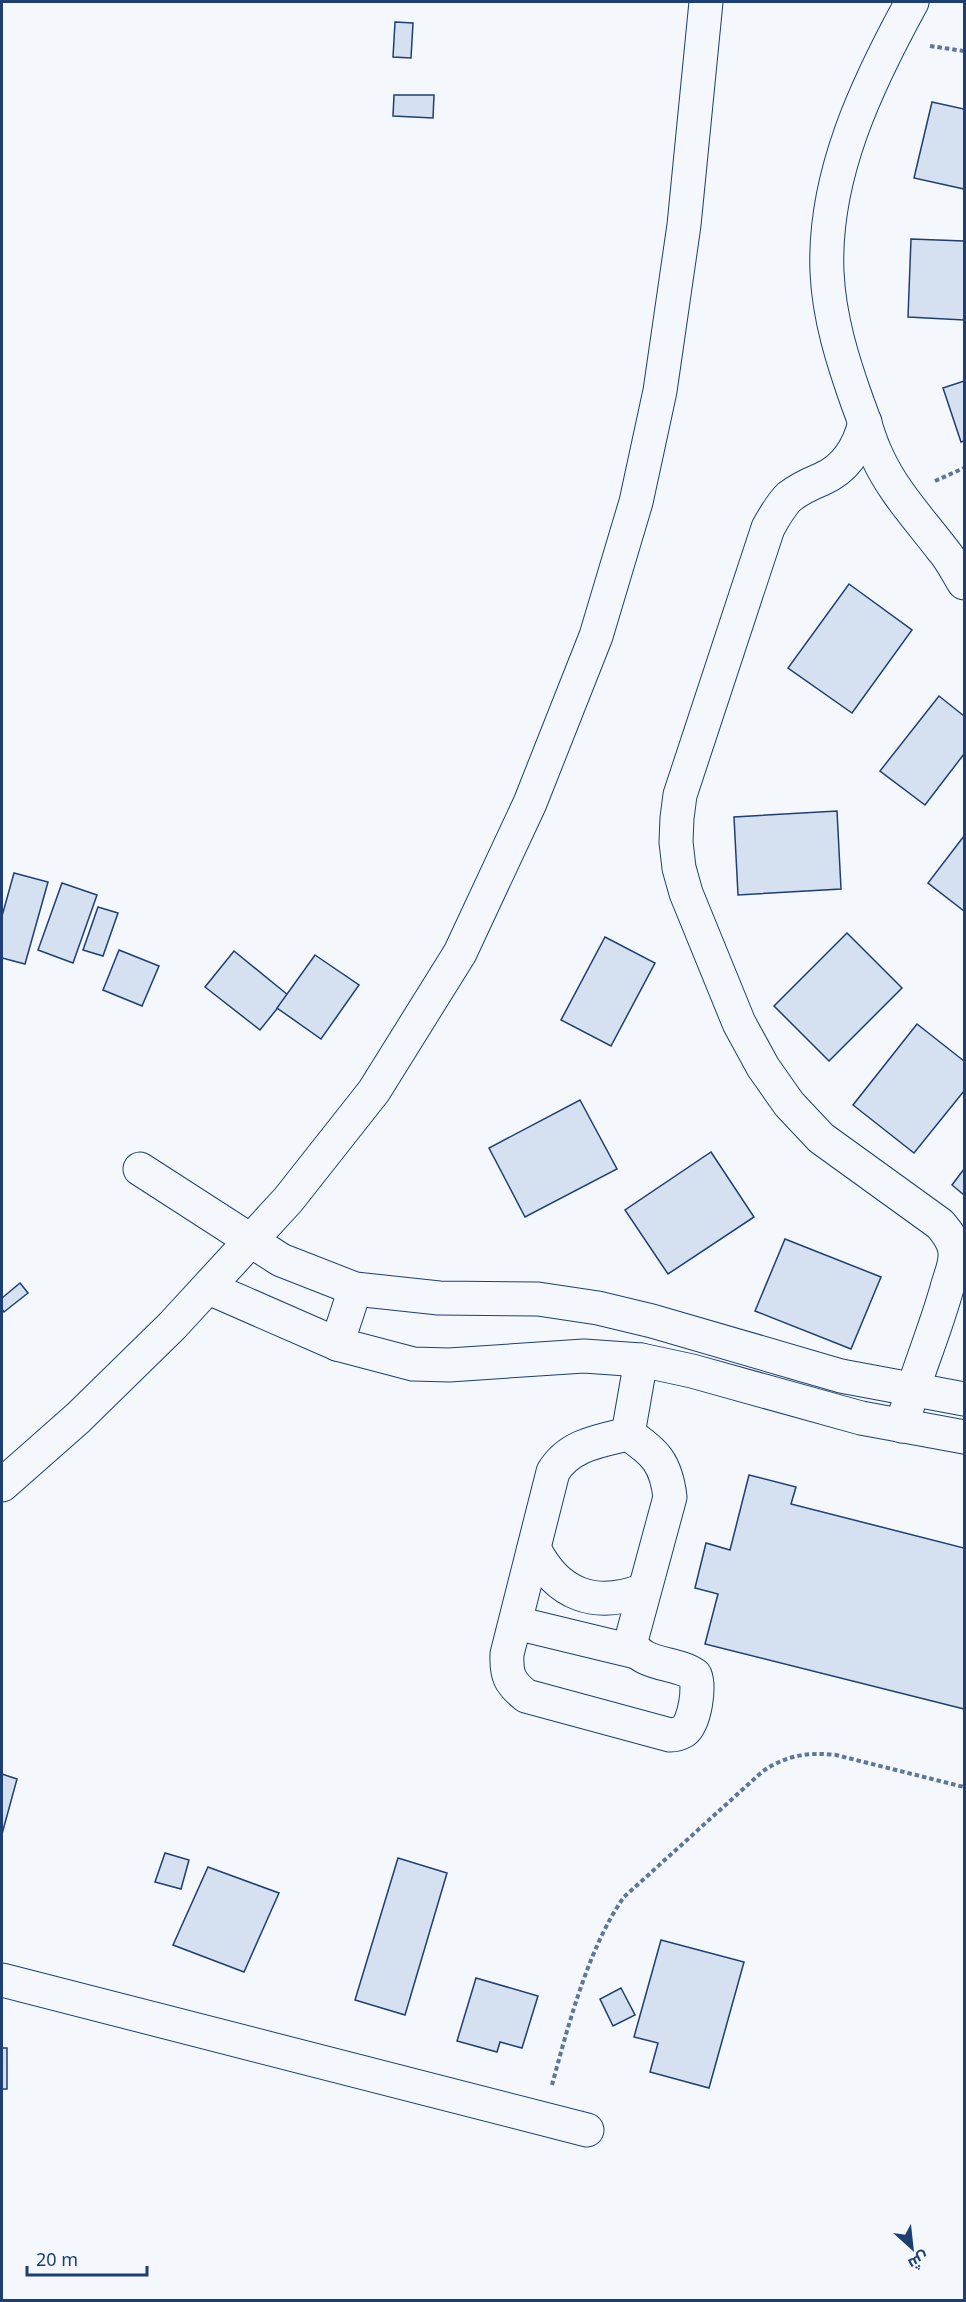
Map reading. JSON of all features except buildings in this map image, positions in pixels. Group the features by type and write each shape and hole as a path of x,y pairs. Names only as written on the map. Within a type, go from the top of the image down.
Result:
{"street":[{"path":"2,1485 78,1418 209,1288 288,1200 374,1091 460,953 530,803 596,636 636,502 660,391 684,225 706,2"},
{"path":"912,2 880,64 842,158 833,196 828,234 827,272 832,318 843,362 877,456 964,583"},
{"path":"865,422 855,449 837,471 807,485 790,497 777,511 768,528 680,795 676,842 686,893 739,1023 763,1066 789,1104 820,1138 940,1224 949,1235 955,1249 955,1263 938,1320 911,1389 902,1426"},
{"path":"824,478 868,484 902,495"},
{"path":"140,1168 282,1260 355,1289 439,1298 538,1299 598,1308 652,1321 841,1376 964,1399"},
{"path":"209,1288 337,1344 413,1364 449,1365 584,1356 641,1360 692,1371 861,1418 964,1437"},
{"path":"337,1344 355,1289"},
{"path":"628,1434 641,1360"},
{"path":"516,1623 636,1653 688,1670 695,1675 699,1689 690,1722 677,1735 670,1735 526,1696 513,1685 507,1665 507,1654 550,1482 559,1462 567,1454 582,1446 628,1434 650,1449 658,1459 668,1484 670,1497 631,1634 636,1653"},
{"path":"534,1548 552,1576 567,1589 586,1596 605,1599 625,1597 644,1590"},
{"path":"2,1980 586,2130"}],"path":[{"path":"543,2119 566,2036 604,1928 613,1912 624,1897 763,1771 778,1761 795,1755 815,1753 836,1755 964,1787"}]}
